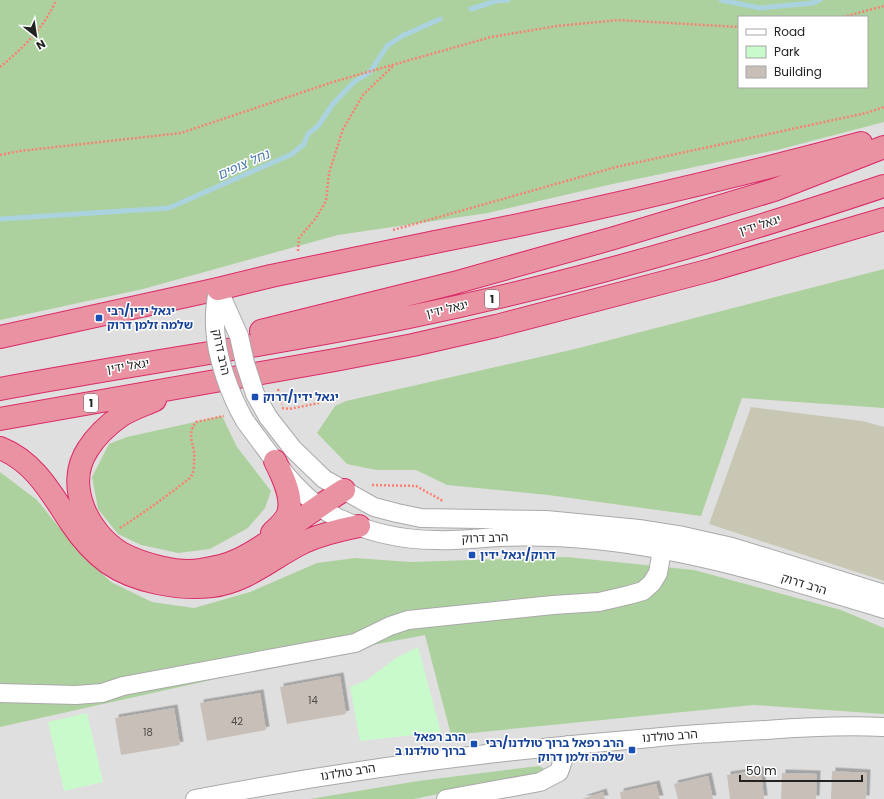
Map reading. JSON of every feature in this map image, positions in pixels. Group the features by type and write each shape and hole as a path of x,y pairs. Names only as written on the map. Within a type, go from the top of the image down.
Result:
{"highway":[{"path":"0,337 271,276 525,224 679,190 884,137"},
{"path":"91,372 417,292 614,238 774,190 884,147"},
{"name":"יגאל ידין","path":"0,389 91,372 288,340 409,317 544,287 693,246 884,186"},
{"name":"1","path":"0,419 413,345 496,326 711,270 883,219"},
{"path":"181,387 122,415 95,439 87,450 80,468 78,492 87,515 95,529 104,539 122,553 139,561 177,570 198,571 235,562 260,548 318,506 344,490"},
{"path":"0,448 9,451 36,472 72,525 90,548 108,563 126,573 160,584 196,588 214,586 237,580 262,568 303,543 318,536 359,526"},
{"path":"260,548 286,518 288,510 289,504 286,486 275,461"}],"street":[{"name":"הרב דרוק","path":"218,289 239,336 245,363 255,394 268,417 293,449 324,479 374,507 421,518 546,520 639,529 683,536 732,547 884,594"},
{"name":"הרב דרוק","path":"218,289 215,314 217,343 227,380 236,404 245,421 275,461 305,496 318,506 337,517 381,533 409,538 436,540 500,537 596,540 662,550 697,556 775,576 884,609"},
{"path":"0,693 76,695 102,693 123,686 355,643 390,626 408,620 553,605 599,602 643,591 652,583 658,573 662,550"},
{"name":"הרב טולדנו","path":"195,799 371,768 487,753 685,735 829,726 884,727"},
{"path":"446,799 540,782 559,772 568,745"}],"path":[{"path":"0,67 26,43 47,17 56,0"},
{"path":"848,16 884,6"},
{"path":"0,155 20,151 181,133 336,81 394,66 491,37 557,26 618,20 738,27"},
{"path":"298,255 299,238 316,218 326,201 329,173 343,129 363,95 394,66"},
{"path":"393,230 616,167 866,114 884,107"},
{"path":"289,409 319,403"},
{"path":"104,539 165,497 192,475 195,455 191,439"}],"shaded area":[{"path":"0,0 884,0 884,799 0,799"},
{"path":"751,407 862,421 884,427 884,581 709,524"}],"green space":[{"path":"0,0 884,0 884,122 781,149 608,185 488,213 338,235 143,289 0,320"},
{"path":"884,269 884,408 742,398 701,516 548,495 447,485 416,470 376,470 347,464 317,433 335,406 346,401 575,349"},
{"path":"222,416 237,447 271,491 265,508 248,528 210,549 178,553 141,545 118,534 98,509 92,477 109,444 127,437"},
{"path":"0,472 37,500 79,552 111,582 152,602 194,608 250,592 317,563 355,558 411,562 567,557 694,570 841,610 884,628 884,714 754,705 451,735 425,635 346,650 0,727"},
{"path":"418,647 441,732 360,741 350,687 367,680 396,658"},
{"path":"87,713 103,782 64,791 48,722"},
{"path":"539,766 543,768 543,772 414,799 310,799 418,781"}],"building":[{"path":"340,676 346,714 287,724 280,687"},
{"path":"260,693 266,730 207,741 200,703"},
{"path":"174,708 180,745 121,755 115,718"},
{"path":"761,770 764,799 730,799 727,775"},
{"path":"832,771 867,773 866,799 831,799"},
{"path":"782,773 817,774 816,799 781,799"},
{"path":"708,776 713,799 678,799 674,784"},
{"path":"656,784 660,799 621,799 620,792"},
{"path":"603,792 605,799 582,799"}],"waterway":[{"name":"נחל צופים","path":"471,9 496,1 508,0"},
{"name":"נחל צופים","path":"721,0 760,8 813,3 820,0"},
{"name":"נחל צופים","path":"0,219 169,208 292,154 304,144 308,134 318,126 332,105 354,82 370,72 387,46 402,36 440,19"}],"place":[{"name":"יגאל ידין/רבי שלמה זלמן דרוק","path":"99,318"},
{"name":"יגאל ידין/דרוק","path":"255,397"},
{"name":"דרוק/יגאל ידין","path":"472,555"},
{"name":"הרב רפאל ברוך טולדנו ב","path":"474,744"},
{"name":"הרב רפאל ברוך טולדנו/רבי שלמה זלמן דרוק","path":"632,750"}]}
